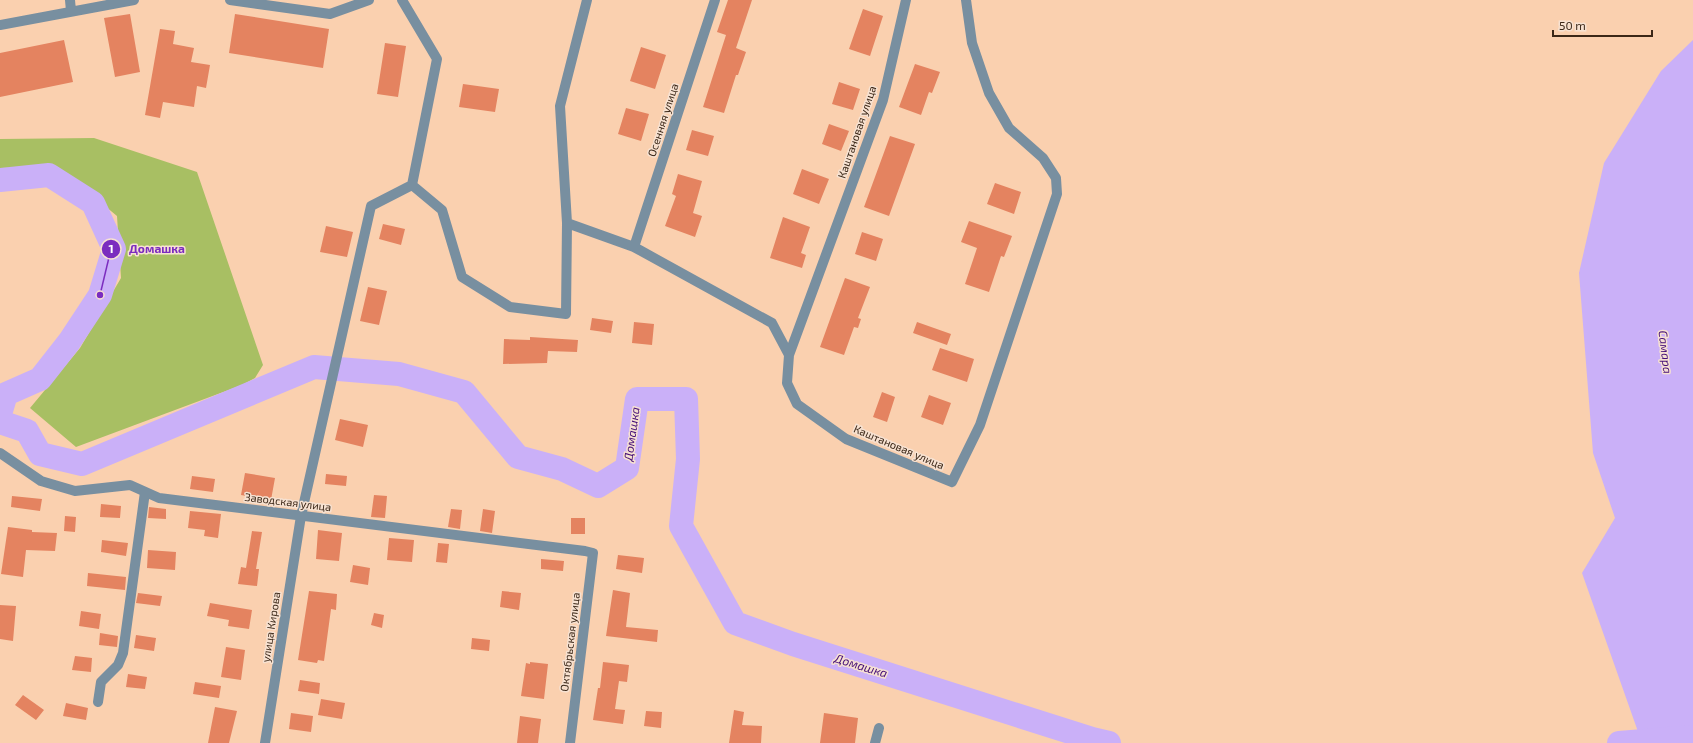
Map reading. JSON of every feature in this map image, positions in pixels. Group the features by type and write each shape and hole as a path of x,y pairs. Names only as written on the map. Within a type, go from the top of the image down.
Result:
{"street":[{"path":"70,0 71,11"},
{"path":"0,25 134,0"},
{"path":"230,0 330,14 369,0"},
{"path":"402,0 437,59 412,185 442,210 462,277 510,307 566,314 567,223 560,106 587,0"},
{"name":"Осенняя улица","path":"634,247 715,0"},
{"name":"Каштановая улица","path":"906,0 883,100 789,355 787,383 797,404 846,439 952,482 980,425 1057,194 1056,178 1043,158 1009,128 989,93 972,43 966,0"},
{"name":"улица Кирова","path":"265,743 301,516 372,206 412,185"},
{"path":"567,223 634,247 772,323 789,355"},
{"name":"Заводская улица","path":"0,453 41,481 75,491 130,485 159,498 585,550"},
{"path":"98,702 101,682 118,665 123,653 145,492"},
{"name":"Октябрьская улица","path":"570,743 593,553 585,550"},
{"path":"875,743 879,728"}],"green space":[{"path":"94,138 197,172 263,365 255,378 242,385 76,447 30,408 80,348 121,278 117,216 58,167 0,168 0,139"}],"water":[{"name":"Самара","path":"1693,40 1693,743 1642,743 1582,573 1615,518 1593,453 1579,273 1604,163 1661,71"}],"building":[{"path":"728,0 752,0 736,48 746,52 738,75 736,75 724,113 703,107 726,35 717,32"},
{"path":"863,9 883,16 870,56 849,49"},
{"path":"130,14 140,72 115,77 104,18"},
{"path":"235,14 329,29 323,68 229,53"},
{"path":"160,29 175,31 173,44 194,48 191,62 210,65 206,88 197,86 194,107 163,102 160,118 145,115"},
{"path":"64,40 73,82 0,97 0,53"},
{"path":"385,43 406,46 398,97 377,94"},
{"path":"641,47 666,55 655,89 630,81"},
{"path":"915,64 940,72 932,93 929,92 921,115 899,107"},
{"path":"839,82 860,89 853,110 832,104"},
{"path":"463,84 499,89 495,112 459,107"},
{"path":"626,108 649,114 641,141 618,134"},
{"path":"829,124 849,131 841,151 822,144"},
{"path":"692,130 714,136 708,156 686,150"},
{"path":"890,136 915,144 889,216 864,207"},
{"path":"802,169 829,179 819,204 793,194"},
{"path":"678,174 702,181 693,213 702,216 695,237 665,226 676,196 672,194"},
{"path":"995,183 1021,192 1014,214 987,204"},
{"path":"783,217 810,227 801,253 806,255 802,268 770,258"},
{"path":"969,221 1012,236 1004,257 1001,256 989,292 965,284 977,248 961,242"},
{"path":"383,224 405,229 401,245 379,239"},
{"path":"326,226 353,232 347,257 320,252"},
{"path":"862,232 883,239 876,261 855,254"},
{"path":"845,278 870,287 858,318 861,319 858,328 854,327 844,355 820,347"},
{"path":"368,287 387,291 379,325 360,321"},
{"path":"592,318 613,321 611,333 590,330"},
{"path":"634,322 654,324 652,345 632,343"},
{"path":"917,322 951,334 947,345 913,333"},
{"path":"530,337 578,340 577,352 548,351 547,363 503,364 504,339 530,340"},
{"path":"940,348 974,359 967,382 932,370"},
{"path":"882,392 895,397 887,422 873,417"},
{"path":"929,395 951,403 943,425 921,417"},
{"path":"340,419 368,425 363,447 335,440"},
{"path":"245,473 275,478 271,500 241,495"},
{"path":"326,474 347,476 346,486 325,484"},
{"path":"192,476 215,479 213,492 190,489"},
{"path":"374,495 387,496 385,518 371,517"},
{"path":"12,496 42,499 40,511 11,507"},
{"path":"101,504 121,506 120,518 100,517"},
{"path":"149,507 166,509 166,519 148,518"},
{"path":"451,509 462,510 460,529 448,527"},
{"path":"483,509 495,511 492,533 480,531"},
{"path":"190,511 221,514 218,538 204,536 205,530 188,528"},
{"path":"65,516 76,517 75,532 64,531"},
{"path":"571,518 585,518 585,534 571,534"},
{"path":"8,527 32,530 32,532 57,533 55,551 26,550 23,577 1,574"},
{"path":"318,530 342,533 339,561 316,559"},
{"path":"252,531 262,532 256,569 259,569 257,586 238,584 241,567 246,568"},
{"path":"389,538 414,540 412,562 387,560"},
{"path":"102,540 128,543 126,556 101,552"},
{"path":"438,543 449,544 447,563 436,562"},
{"path":"148,550 176,552 175,570 147,568"},
{"path":"618,555 644,558 642,573 616,569"},
{"path":"541,559 564,561 563,571 541,569"},
{"path":"353,565 370,568 368,585 350,582"},
{"path":"88,573 126,577 125,590 87,586"},
{"path":"613,590 630,593 626,627 658,630 657,642 606,636"},
{"path":"309,591 337,594 336,610 331,609 324,661 318,660 317,663 298,660"},
{"path":"502,591 521,593 519,610 500,607"},
{"path":"138,593 162,596 160,606 136,603"},
{"path":"210,603 252,610 249,629 228,626 229,620 207,616"},
{"path":"0,605 16,606 13,641 0,639"},
{"path":"81,611 101,614 99,629 79,626"},
{"path":"374,613 384,615 382,628 371,625"},
{"path":"100,633 118,636 117,647 99,645"},
{"path":"136,635 156,638 154,651 134,648"},
{"path":"472,638 490,640 489,651 471,649"},
{"path":"226,647 245,650 241,680 221,677"},
{"path":"75,656 92,658 91,672 72,670"},
{"path":"530,662 548,664 544,699 521,696 526,663 530,664"},
{"path":"603,662 629,665 627,682 619,681 615,709 625,710 623,724 593,720 598,688 600,688"},
{"path":"128,674 147,677 145,689 126,687"},
{"path":"300,680 320,683 319,694 298,691"},
{"path":"195,682 221,686 219,698 193,694"},
{"path":"23,695 44,710 36,720 15,705"},
{"path":"321,699 345,703 342,719 318,715"},
{"path":"66,703 88,708 86,720 63,716"},
{"path":"215,707 237,711 229,743 208,743"},
{"path":"734,710 744,712 742,725 762,726 761,743 729,743"},
{"path":"646,711 662,712 661,728 644,726"},
{"path":"291,713 313,716 311,732 289,729"},
{"path":"824,713 858,718 855,743 820,743"},
{"path":"520,716 541,719 538,743 517,743"}],"waterway":[{"name":"Домашка","path":"0,180 49,175 93,203 114,249 100,295 69,342 40,379 6,394 0,414"},
{"name":"Домашка","path":"0,422 27,431 40,454 82,464 314,367 399,374 464,392 518,457 562,469 598,486 627,468 637,399 686,399 688,459 681,526 735,623 793,644 1092,739 1109,743"},
{"name":"Домашка","path":"1619,743 1693,737"}],"place":[{"name":"Домашка","path":"100,295"}]}
